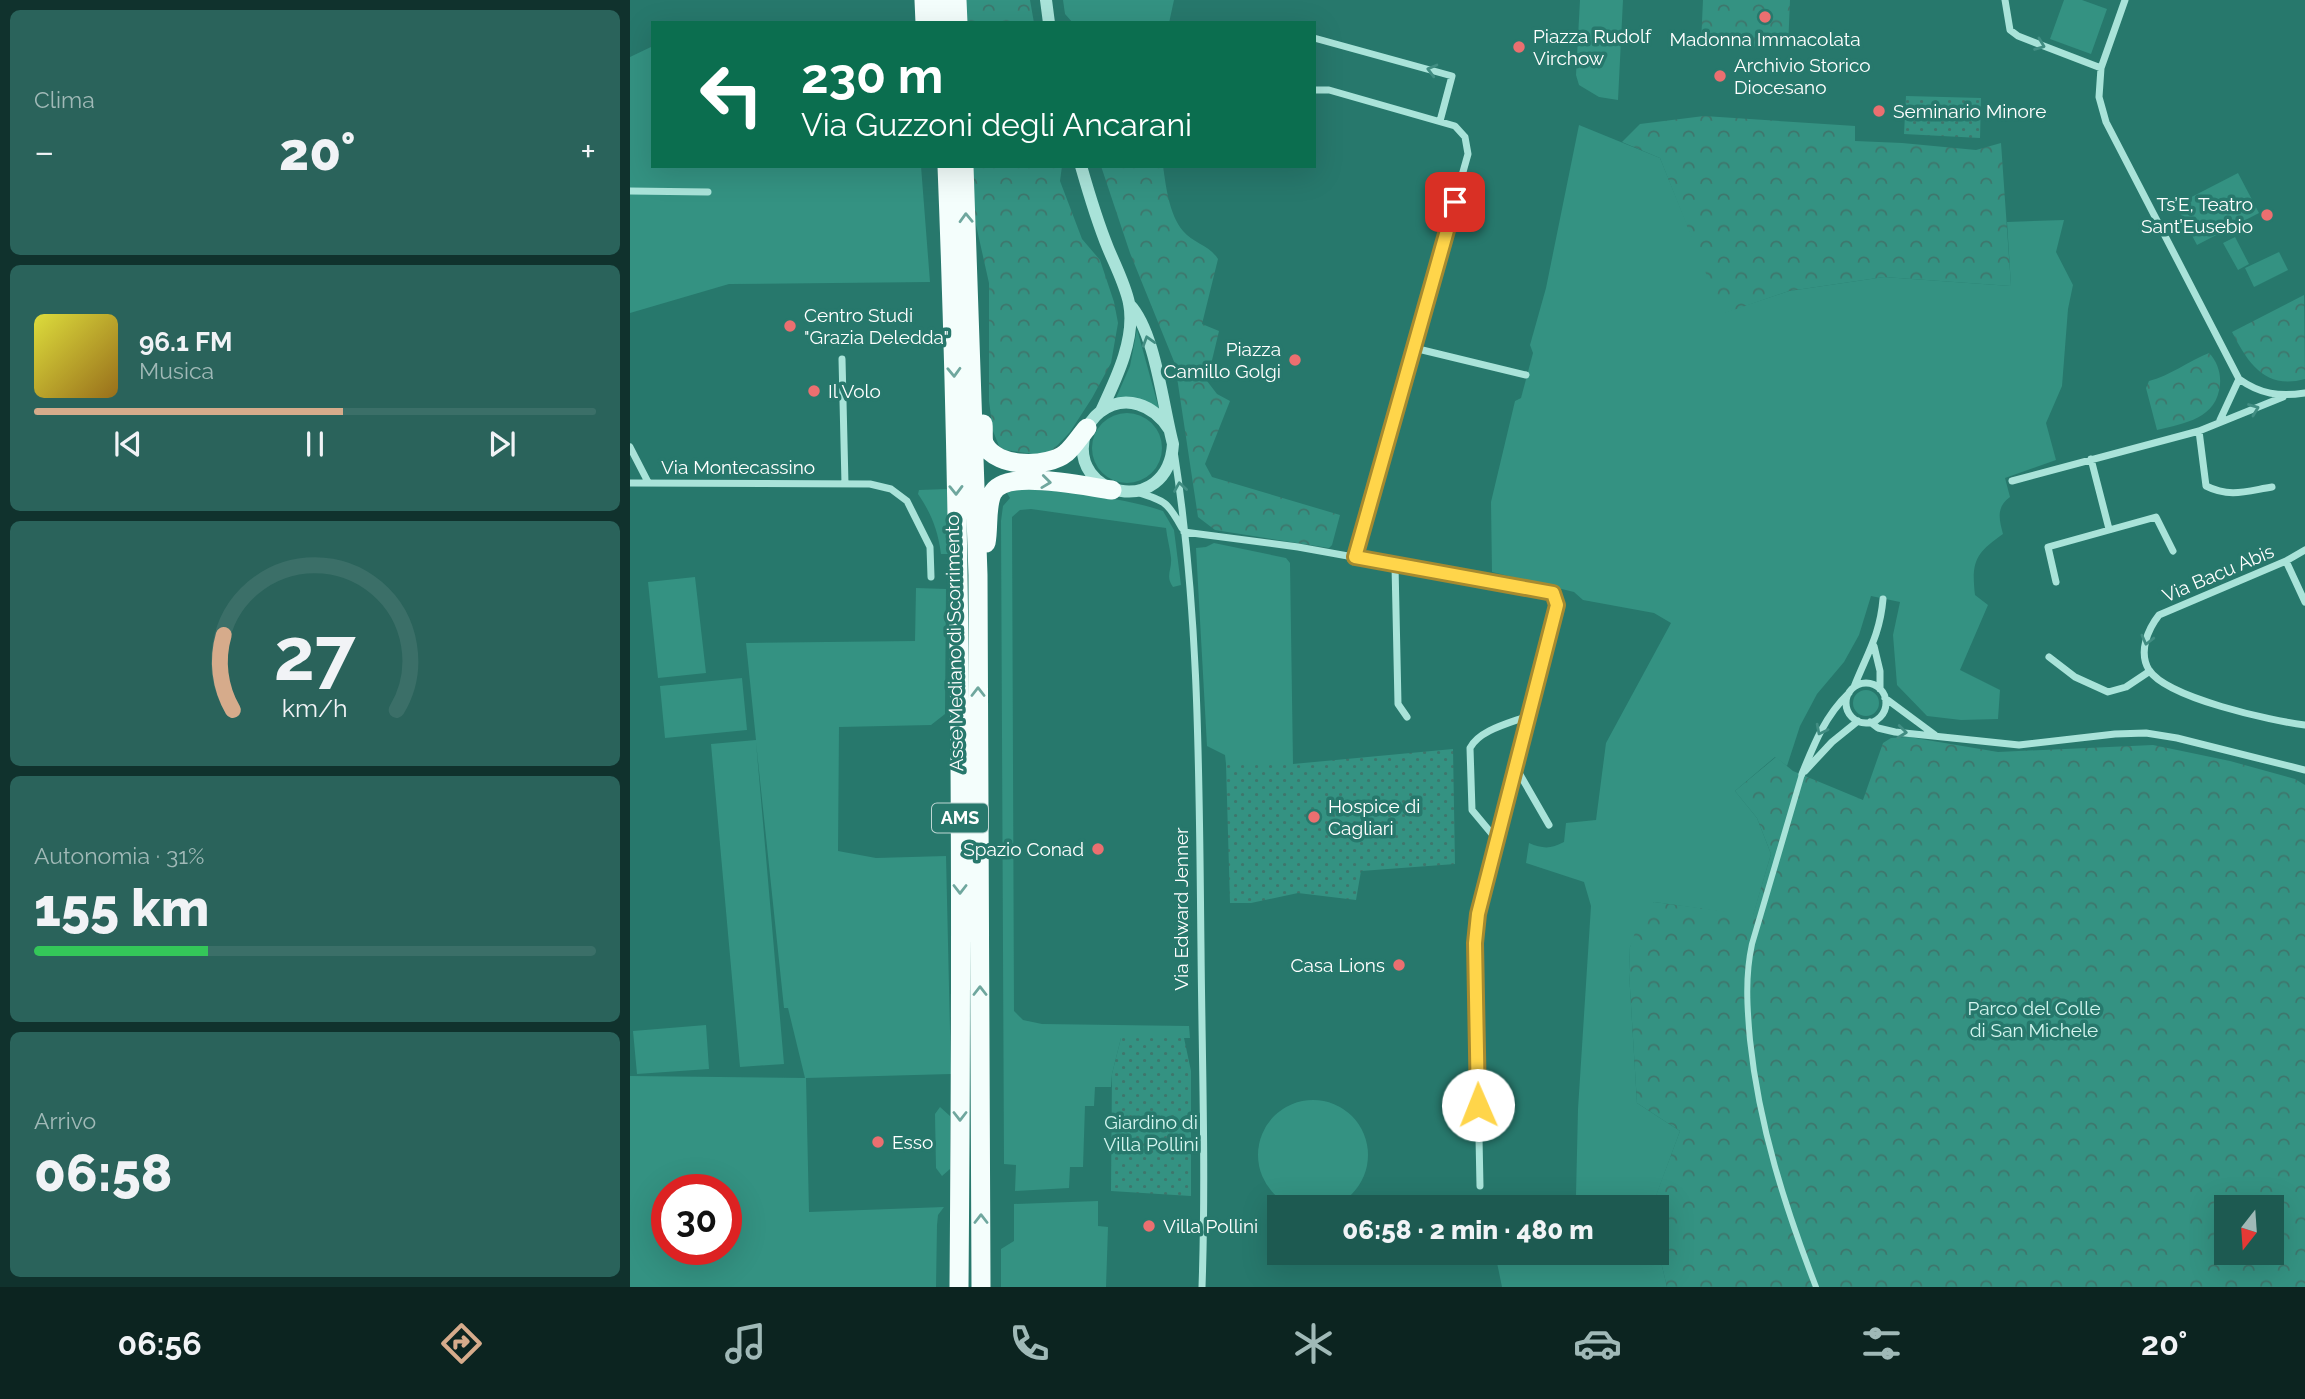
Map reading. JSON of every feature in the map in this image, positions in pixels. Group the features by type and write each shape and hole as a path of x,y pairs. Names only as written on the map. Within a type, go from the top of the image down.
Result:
{"highway":[{"path":"924,0 925,21"},
{"path":"940,0 941,21"},
{"path":"957,0 958,21"},
{"path":"934,168 937,209 950,231"},
{"name":"Asse Mediano di Scorrimento","path":"947,168 958,608 961,928 959,1287"},
{"name":"Asse Mediano di Scorrimento","path":"964,168 978,575 981,1287"},
{"path":"971,370 983,391 984,443 1000,458 1023,463 1048,462 1066,453 1087,428"},
{"path":"978,575 989,531 991,496 999,485 1006,481 1026,479 1112,490"}],"street":[{"path":"2005,0 2010,30 2018,36 2101,68"},
{"path":"2125,0 2101,68 2099,97 2106,122 2239,379 2251,388 2268,394 2287,396"},
{"path":"1047,4 1057,21"},
{"path":"1316,39 1452,76 1440,121"},
{"path":"1316,90 1329,90 1455,126 1465,137 1468,154 1355,557"},
{"name":"Via Edward Jenner","path":"1082,168 1094,212 1129,304 1128,331 1116,379 1101,411 1087,428"},
{"path":"630,191 708,192"},
{"name":"Via Edward Jenner","path":"1129,304 1139,314 1148,341 1173,444 1184,515 1191,590 1200,760 1205,1198 1202,1287"},
{"path":"1414,348 1525,375"},
{"name":"Via Montecassino","path":"842,359 845,484"},
{"path":"2220,421 2239,379"},
{"path":"2012,481 2199,431 2287,396 2305,393"},
{"path":"1101,411 1126,402 1139,404 1162,418 1169,429"},
{"path":"1087,428 1083,442 1086,464 1099,482 1112,490"},
{"path":"2199,431 2206,486 2220,493 2233,494 2272,487"},
{"path":"1135,492 1148,488 1159,480 1172,457 1173,444"},
{"path":"630,447 648,482"},
{"path":"2091,459 2109,529"},
{"name":"Via Montecassino","path":"630,483 885,486 903,496 910,506 930,547 931,577"},
{"name":"Via Edward Jenner","path":"1112,490 1135,492 1162,501 1170,507 1184,531"},
{"path":"2056,582 2048,548 2109,529 2156,517 2173,551"},
{"path":"1184,531 1355,557 1553,593 1557,605 1478,914 1475,943 1480,1186"},
{"name":"Via Bacu Abis","path":"2150,671 2144,657 2144,646 2152,624 2159,615 2286,561 2305,550"},
{"path":"2286,561 2305,602"},
{"path":"1395,565 1398,704 1407,717"},
{"path":"1883,598 1874,646 1847,705 1849,712 1858,721 1870,722 1878,728 1895,732 2018,744 2146,733 2177,738 2291,766 2305,772"},
{"path":"1874,646 1878,658 1880,689 1885,698 1935,735"},
{"path":"2049,657 2075,677 2108,692 2126,687 2150,671 2166,684 2212,704 2266,719 2305,725"},
{"path":"1816,1287 1788,1214 1760,1108 1748,1015 1747,968 1802,774 1827,719 1852,690 1866,683 1880,689"},
{"path":"1870,722 1881,716 1885,710 1885,698"},
{"path":"1497,840 1472,810 1470,748 1474,740 1482,735 1528,716"},
{"path":"2292,723 2305,719"},
{"path":"1802,774 1832,742 1858,721"},
{"path":"1515,766 1549,825"}],"green space":[{"path":"965,0 1030,0 1034,21 966,21"},
{"path":"1063,0 1174,0 1169,21 1071,21 1065,14"},
{"path":"1580,0 1623,0 1618,100 1599,97 1579,85 1576,75"},
{"path":"1703,0 1790,0 1788,48 1701,44"},
{"path":"2064,0 2082,0 2107,9 2091,54 2050,39"},
{"path":"651,47 651,168 921,168 930,282 729,284 630,313 630,57"},
{"path":"1906,96 1981,98 1980,138 1904,134"},
{"path":"1704,116 1855,126 1855,141 1976,150 2001,143 2011,286 1884,277 1789,291 1722,314 1660,158 1622,142 1640,124"},
{"path":"1579,125 1660,158 1723,313 1789,291 1884,277 2011,286 2007,222 2064,220 2056,252 2073,285 2068,309 2062,386 2046,423 2056,460 2005,478 2010,497 2001,509 2003,534 1981,553 1975,566 1975,595 1988,605 1960,670 2000,690 1998,719 1961,720 1927,716 1897,685 1893,635 1900,602 1871,596 1859,635 1844,662 1817,694 1800,726 1787,766 1775,757 1735,791 1757,818 1771,854 1753,916 1654,902 1630,947 1629,972 1637,1103 1680,1131 1656,1195 1576,1195 1578,1109 1591,906 1584,882 1526,863 1529,843 1543,847 1555,846 1564,842 1566,823 1596,820 1606,743 1671,623 1654,613 1583,600 1574,592 1492,572 1491,502 1515,401 1521,398 1533,353 1530,345 1546,288"},
{"path":"972,168 1062,168 1060,181 1082,239 1100,260 1114,302 1118,323 1111,363 1070,432 1054,449 1040,455 1005,450 999,446 993,431 989,401 989,283 974,216"},
{"path":"1102,168 1163,168 1169,200 1178,224 1187,235 1210,250 1218,259 1202,324 1219,331 1207,381 1217,394 1230,401 1205,464 1212,477 1340,515 1329,548 1215,530 1198,517 1175,364 1130,253"},
{"path":"2238,173 2259,213 2197,245 2176,205"},
{"path":"2235,237 2249,264 2238,270 2223,243"},
{"path":"2279,252 2288,270 2254,287 2245,268"},
{"path":"2304,295 2305,379 2279,381 2260,371 2252,363 2232,332"},
{"path":"1137,329 1159,409 1139,400 1116,398 1130,366"},
{"path":"2209,353 2216,363 2220,380 2218,396 2213,405 2198,418 2157,430 2146,388 2149,381"},
{"path":"1127,413 1152,423 1162,448 1152,473 1127,483 1102,473 1092,448 1102,423"},
{"path":"947,489 950,554 941,554 933,522 918,494 919,490"},
{"path":"1016,489 1091,495 1163,511 1174,530 1181,585 1173,587 1169,580 1171,558 1166,528 1031,509 1020,510 1012,517 1014,1011 1023,1020 1042,1024 1189,1026 1190,1038 1121,1038 1111,1087 1095,1087 1094,1106 1085,1106 1083,1167 1070,1167 1069,1188 1015,1191 1016,1165 1004,1164 1001,521 1003,506 1010,498 1007,493"},
{"path":"1214,543 1286,558 1290,563 1293,764 1226,764 1225,755 1207,746 1196,548"},
{"path":"695,577 706,673 658,678 648,582"},
{"path":"916,588 946,589 945,714 931,725 839,727 838,851 876,858 946,856 951,1074 806,1078 809,1212 944,1207 938,1215 937,1225 936,1287 630,1287 630,1076 805,1078 788,1008 784,1008 756,742 784,1064 740,1067 711,744 756,740 746,643 915,641"},
{"path":"742,678 747,730 665,738 660,686"},
{"path":"1866,690 1875,694 1879,703 1875,712 1866,716 1857,712 1853,703 1857,694"},
{"name":"Parco del Colle di San Michele","path":"1909,737 1998,752 2153,745 2230,761 2295,779 2305,785 2305,1287 1667,1287 1662,1265 1669,1265 1669,1195 1656,1195 1680,1131 1637,1103 1629,972 1630,947 1641,915 1654,902 1753,915 1771,854 1757,818 1735,791 1776,757 1793,771 1863,800 1883,743 1891,738"},
{"path":"1453,749 1455,864 1361,871 1356,900 1298,893 1251,903 1230,903 1226,764 1293,764"},
{"path":"706,1025 709,1069 637,1074 633,1031"},
{"name":"Giardino di Villa Pollini","path":"1121,1038 1184,1038 1191,1071 1191,1196 1111,1191 1112,1074"},
{"path":"1302,1101 1324,1101 1344,1109 1359,1124 1367,1144 1364,1176 1351,1195 1275,1195 1267,1186 1259,1166 1259,1144 1267,1124 1282,1109"},
{"path":"940,1107 950,1116 950,1169 942,1176 936,1168 935,1114"},
{"path":"1098,1201 1098,1226 1108,1227 1106,1287 1001,1287 1001,1249 1014,1241 1014,1204"},
{"path":"1497,1265 1662,1265 1667,1287 1502,1287"}],"place":[{"name":"Madonna Immacolata","path":"1765,17"},
{"name":"Piazza Rudolf Virchow","path":"1519,47"},
{"name":"Archivio Storico Diocesano","path":"1720,76"},
{"name":"Seminario Minore","path":"1879,111"},
{"name":"Ts’E, Teatro Sant’Eusebio","path":"2267,215"},
{"name":"Centro Studi \"Grazia Deledda\"","path":"790,326"},
{"name":"Piazza Camillo Golgi","path":"1295,360"},
{"name":"Il Volo","path":"814,391"},
{"name":"Hospice di Cagliari","path":"1314,817"},
{"name":"Spazio Conad","path":"1098,849"},
{"name":"Casa Lions","path":"1399,965"},
{"name":"Esso","path":"878,1142"},
{"name":"Villa Pollini","path":"1149,1226"}],"route":[{"path":"1455,202 1355,557 1553,593 1557,605 1478,914 1475,943 1478,1105"}]}
